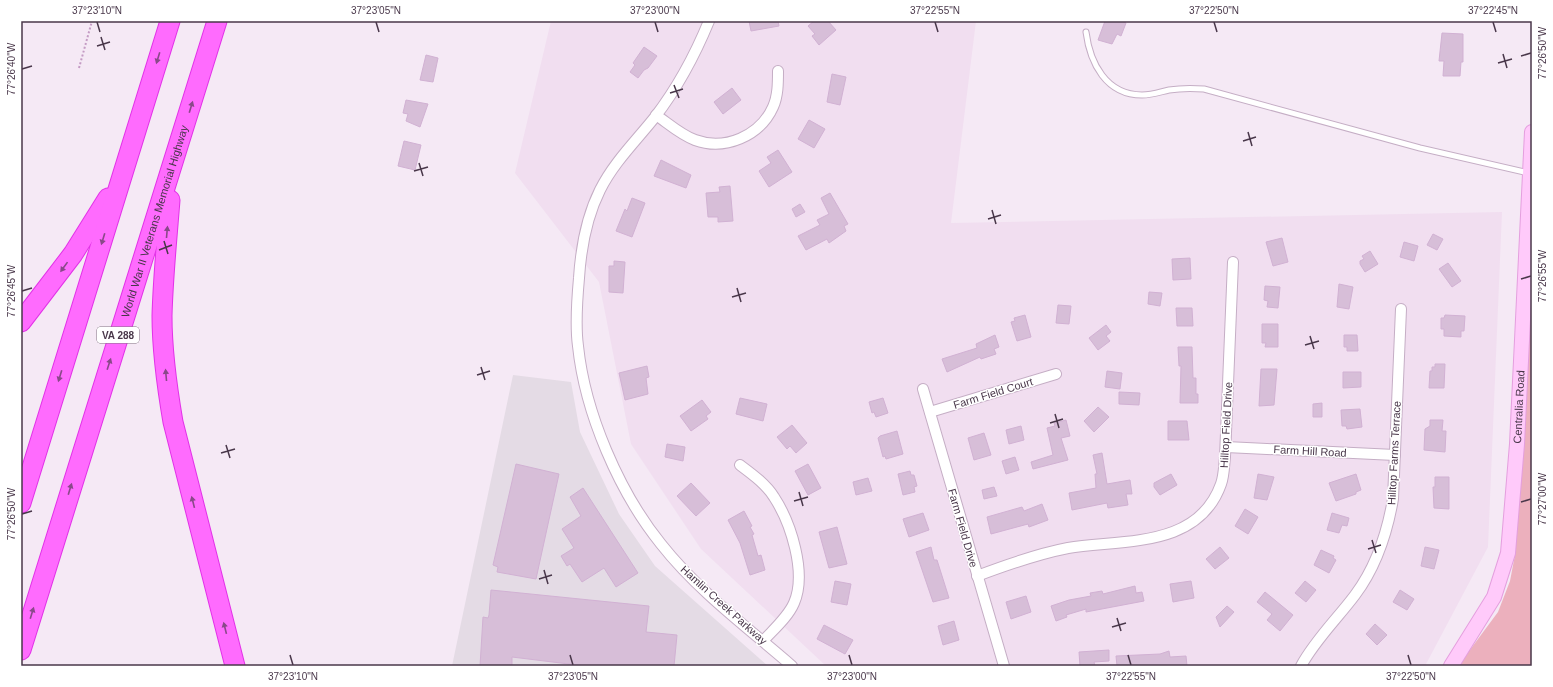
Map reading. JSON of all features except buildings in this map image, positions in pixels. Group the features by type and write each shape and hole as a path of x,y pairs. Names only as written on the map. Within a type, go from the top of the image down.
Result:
{"highway":[{"path":"21,503 170,21"},
{"name":"World War II Veterans Memorial Highway","path":"21,650 105,376 172,168 217,21"},
{"path":"21,322 73,254 107,200 126,161"},
{"path":"172,168 163,286 163,325 167,389 173,422 235,666"}],"street":[{"name":"Hamlin Creek Parkway","path":"709,21 682,78 656,115 614,166 600,188 590,212 583,239 576,304 578,346 585,387 595,421 613,463 638,512 655,537 693,580 792,666"},
{"path":"656,115 678,131 696,140 716,144 734,142 750,133 764,121 773,106 778,88 778,71"},
{"name":"Centralia Road","path":"1451,666 1494,597 1508,552 1517,444 1532,132"},
{"name":"Hilltop Field Drive","path":"977,576 1010,564 1066,549 1156,538 1187,527 1204,511 1214,498 1221,484 1226,447 1233,262"},
{"name":"Hilltop Farms Terrace","path":"1301,666 1307,653 1355,595 1368,575 1389,525 1393,499 1401,309"},
{"name":"Farm Field Court","path":"930,412 1056,374"},
{"name":"Farm Field Drive","path":"923,389 1004,666"},
{"name":"Farm Hill Road","path":"1226,447 1395,455"},
{"path":"740,465 758,479 774,496 783,516 799,567 799,585 794,603 784,618 764,641"}],"lane":[{"path":"1086,32 1091,56 1098,70 1107,82 1125,92 1140,95 1156,94 1184,88 1204,89 1420,148 1530,173"}],"path":[{"path":"79,68 92,21"}],"shaded area":[{"path":"551,21 976,21 951,223 1502,212 1488,547 1425,666 826,666 701,549 631,444 599,282 515,173"},
{"path":"1528,290 1532,296 1532,666 1458,666 1498,612 1510,581 1515,555"},
{"path":"513,375 571,382 580,432 619,514 655,566 768,666 452,666"}]}
